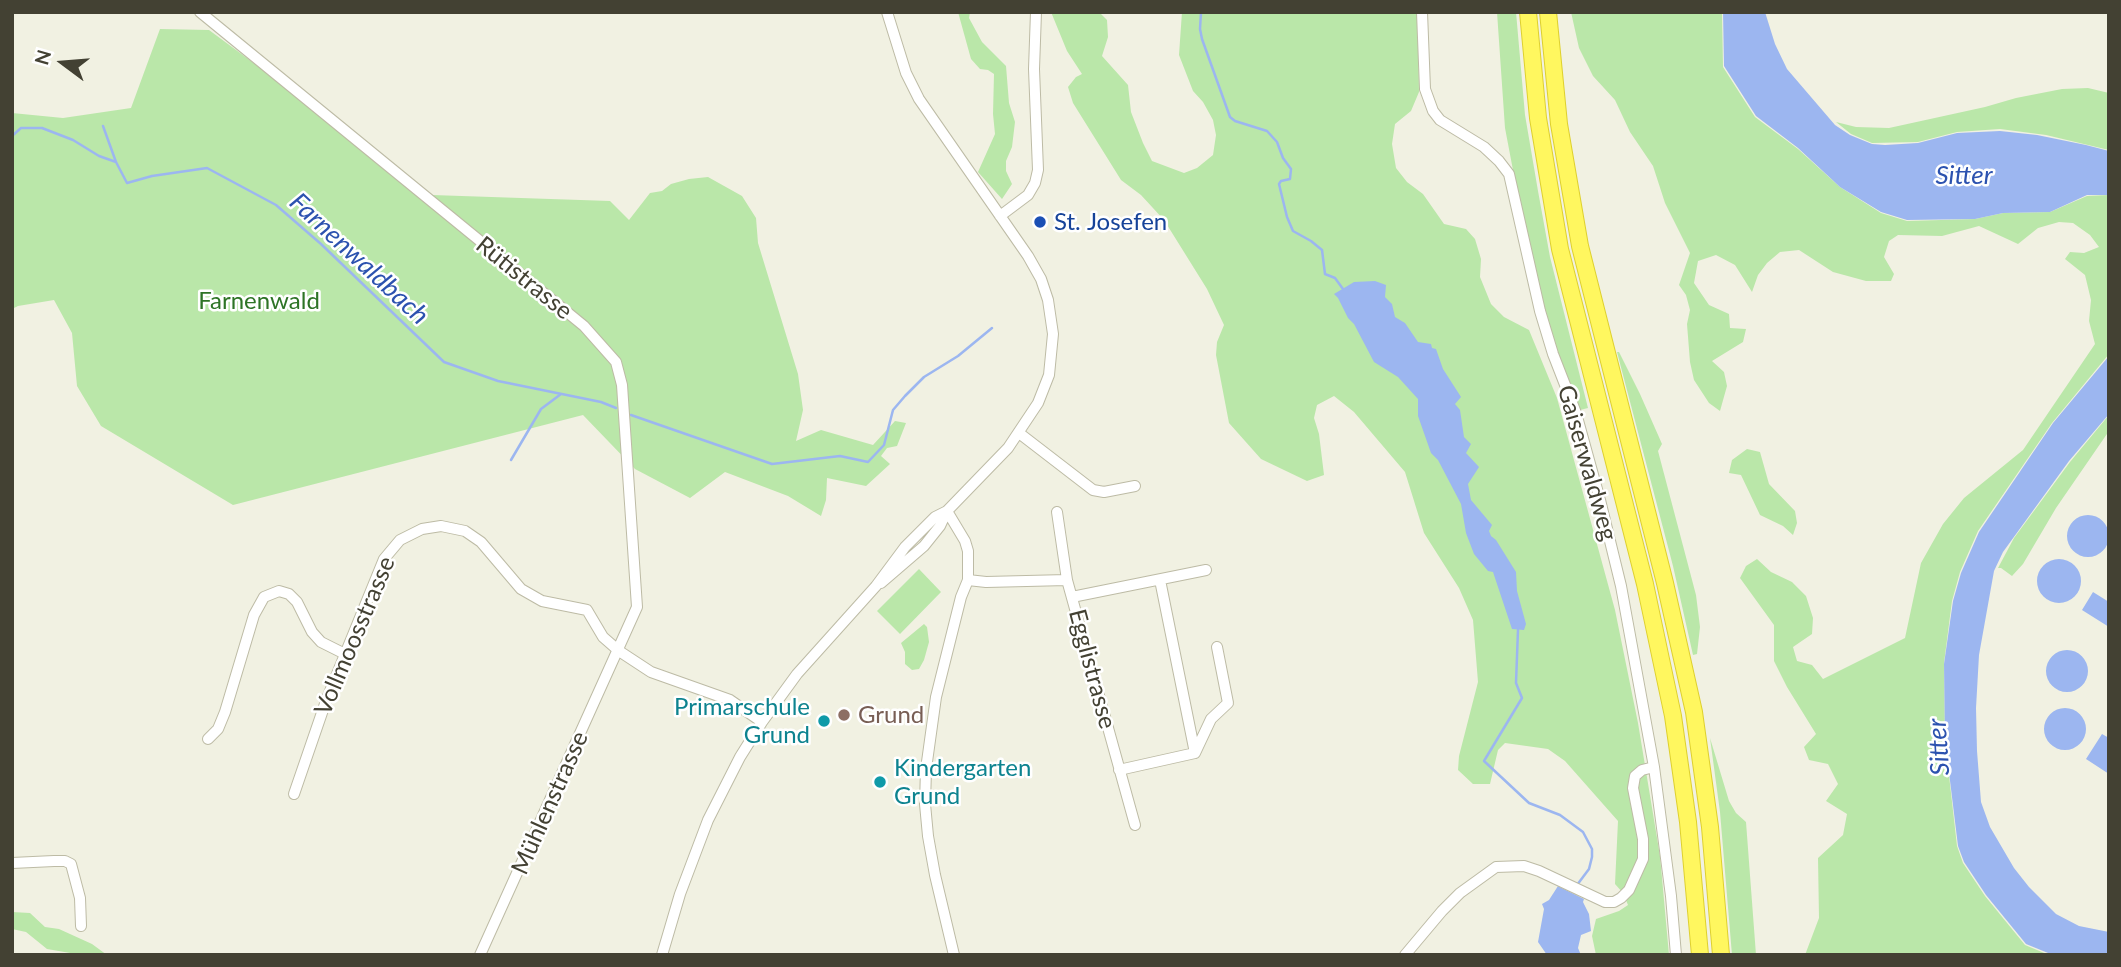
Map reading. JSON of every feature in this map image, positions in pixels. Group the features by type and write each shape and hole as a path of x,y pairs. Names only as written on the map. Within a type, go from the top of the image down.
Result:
{"highway":[{"path":"1528,12 1538,118 1558,236 1575,315 1636,547 1673,716 1688,822 1700,955"},
{"path":"1548,12 1559,124 1580,246 1665,583 1693,712 1710,827 1721,955"}],"street":[{"name":"Rütistrasse","path":"200,12 584,326 616,362 622,385 638,607 619,651"},
{"path":"662,955 680,894 708,820 740,757 762,722 810,659 876,586 905,564 924,545 940,526 947,512 1019,433 1043,391 1051,361 1053,334 1048,300 1041,279 1028,256 919,99 906,73 887,12"},
{"path":"1000,216 1028,195 1038,170 1034,69 1036,12"},
{"name":"Gaiserwaldweg","path":"1422,12 1424,89 1433,111 1440,120 1485,147 1499,161 1511,182 1540,311 1576,413 1606,524 1621,586 1654,767 1670,885 1676,955"},
{"path":"1019,433 1093,490 1104,492 1135,486"},
{"path":"947,512 965,541 968,551 968,580 941,673 929,736 925,779 928,836 954,955"},
{"name":"Egglistrasse","path":"1057,512 1067,580 1135,825"},
{"name":"Vollmoosstrasse","path":"294,794 345,654 386,555 412,532 442,526 474,536 514,583 530,595 542,601 587,610 603,637 651,672 730,700 762,722"},
{"path":"1072,597 1206,570"},
{"path":"968,580 1067,580"},
{"path":"1160,580 1195,752"},
{"path":"208,739 218,729 225,712 254,615 264,597 279,591 289,594 297,602 321,642 345,654"},
{"path":"1195,752 1211,719 1228,703 1217,647"},
{"name":"Mühlenstrasse","path":"480,955 619,651"},
{"path":"1119,770 1195,752"},
{"path":"1405,955 1451,902 1496,867 1524,866 1605,902 1614,902 1629,890 1643,859 1643,839 1633,788 1635,776 1642,770 1654,767"},
{"path":"12,863 54,860 71,864 80,898 81,926"}],"green space":[{"path":"958,12 970,12 969,18 982,42 1006,66 1009,103 1015,122 1012,147 1006,161 1006,171 1012,184 1002,199 978,172 995,134 994,74 980,69 971,59"},
{"path":"1051,12 1099,12 1107,20 1108,37 1102,56 1128,85 1131,112 1152,161 1184,173 1197,168 1213,155 1216,135 1213,120 1193,91 1179,55 1182,12 1418,12 1419,92 1411,111 1395,124 1392,144 1396,168 1407,182 1423,194 1444,224 1466,229 1475,239 1481,259 1480,277 1491,304 1504,317 1529,330 1557,398 1615,610 1638,723 1660,856 1669,955 1596,955 1592,936 1596,919 1628,905 1615,884 1618,821 1565,761 1548,749 1505,743 1498,750 1490,784 1473,784 1458,770 1459,756 1478,682 1473,620 1459,588 1424,533 1405,472 1354,412 1334,396 1317,405 1314,418 1319,434 1324,475 1307,481 1261,459 1229,423 1216,355 1217,342 1224,325 1207,289 1164,220 1141,195 1121,180 1073,103 1068,87 1082,74 1067,51"},
{"path":"1497,12 1516,12 1525,115 1550,257 1588,408 1580,410 1556,354 1544,313 1516,186 1505,128"},
{"path":"1571,12 1722,12 1723,67 1755,117 1798,149 1840,187 1881,213 1907,221 1975,219 2003,213 2050,212 2087,196 2109,195 2109,354 2052,423 1978,531 1960,572 1952,601 1944,663 1945,740 1957,846 1963,863 1985,896 2025,945 2049,955 1805,955 1819,918 1818,858 1843,835 1847,814 1826,801 1838,784 1828,764 1809,760 1804,747 1816,734 1774,661 1774,625 1740,578 1746,566 1757,559 1771,572 1792,582 1806,596 1813,618 1812,634 1793,647 1797,661 1812,665 1823,679 1905,638 1921,563 1943,524 1964,498 2023,450 2095,344 2089,321 2091,300 2085,275 2065,259 2070,252 2084,253 2099,247 2090,235 2073,223 2059,222 2038,228 2018,244 1979,226 1942,236 1898,235 1889,241 1884,257 1894,274 1891,281 1866,281 1833,272 1799,250 1780,252 1767,263 1758,275 1752,292 1735,265 1716,255 1698,261 1694,283 1709,305 1729,314 1730,328 1746,329 1743,342 1712,361 1724,372 1727,386 1720,411 1709,403 1694,380 1690,362 1687,324 1690,310 1686,295 1679,285 1690,253 1665,203 1653,166 1630,132 1615,100 1593,76 1579,48"},
{"name":"Farnenwald","path":"160,29 209,30 432,195 610,201 629,220 650,193 662,191 671,184 689,179 708,177 742,196 756,218 758,243 798,374 803,410 796,441 821,430 873,445 895,421 906,423 897,446 887,448 881,456 890,464 866,486 827,478 826,500 821,516 788,496 725,472 690,498 635,469 583,415 233,505 101,426 77,386 72,333 54,300 12,309 12,113 63,118 131,108"},
{"path":"2088,88 2109,93 2109,150 2046,135 2000,129 1957,132 1918,142 1872,143 1851,134 1836,122 1856,127 1889,128 2016,98 2062,89"},
{"path":"1617,352 1640,394 1662,444 1658,451 1696,595 1700,627 1697,654 1693,655 1673,566"},
{"path":"2109,415 2109,431 2056,508 2023,564 2012,576 1998,568 2014,538 2070,462"},
{"path":"1747,449 1760,452 1769,484 1795,511 1797,523 1793,535 1783,526 1760,515 1741,475 1729,473 1732,460"},
{"path":"919,569 941,592 900,634 877,611"},
{"path":"924,624 929,642 919,669 912,670 905,664 905,652 901,643"},
{"path":"1710,738 1729,801 1736,813 1746,822 1756,955 1732,955 1720,812"},
{"path":"12,912 30,913 45,927 59,929 92,944 107,955 82,955 47,949 26,932 12,929"}],"water":[{"name":"Sitter","path":"1723,12 1765,12 1775,44 1787,69 1835,125 1850,135 1872,144 1885,145 1918,143 1957,133 2000,131 2086,145 2109,151 2109,195 2087,195 2050,212 2003,213 1975,219 1907,220 1881,212 1840,187 1798,148 1756,116 1724,66"},
{"path":"1375,281 1386,285 1385,297 1392,304 1395,317 1405,323 1418,342 1431,344 1432,348 1436,349 1443,369 1461,397 1455,404 1460,410 1464,437 1471,444 1466,453 1479,467 1468,484 1471,500 1492,525 1489,531 1491,536 1516,572 1517,591 1526,624 1524,630 1512,629 1493,572 1488,571 1474,554 1466,533 1461,504 1438,460 1431,453 1418,416 1418,399 1398,377 1374,362 1334,294 1354,282"},
{"name":"Sitter","path":"2109,356 2109,414 2069,461 2003,552 1994,571 1979,655 1977,751 1981,802 1990,827 2014,868 2056,914 2079,926 2109,932 2109,955 2053,955 2026,944 1986,895 1964,862 1958,846 1945,740 1944,664 1953,601 1961,573 1979,532 2053,423"},
{"path":"2088,515 2103,521 2109,536 2103,551 2088,557 2073,551 2067,536 2073,521"},
{"path":"2059,559 2068,560 2075,565 2080,572 2080,590 2075,597 2068,602 2059,603 2050,602 2043,597 2038,590 2037,581 2038,572 2043,565 2050,560"},
{"path":"2093,592 2109,602 2109,627 2082,610"},
{"path":"2067,650 2082,656 2088,671 2082,686 2067,692 2052,686 2046,671 2052,656"},
{"path":"2065,708 2080,714 2086,729 2080,744 2065,750 2050,744 2044,729 2050,714"},
{"path":"2102,734 2109,738 2109,774 2086,759"},
{"path":"1558,886 1584,899 1589,914 1591,931 1581,935 1578,948 1581,955 1547,955 1538,942 1544,909 1542,904 1549,900"}],"waterway":[{"path":"1201,12 1202,39 1230,117 1267,131 1277,142 1291,169 1290,179 1279,184 1293,231 1322,250 1325,274 1335,278 1343,289"},
{"path":"103,126 116,162"},
{"name":"Farnenwaldbach","path":"12,136 21,128 42,128 73,140 99,156 116,162 127,183 152,176 207,168 276,205 321,244 444,362 498,381 601,402 616,408"},
{"path":"631,415 772,464 840,456 868,462 884,445 893,410 905,396 924,377 958,356 992,328"},
{"path":"511,460 541,409 561,394"},
{"path":"1518,630 1516,683 1522,698 1484,761 1529,803 1560,815 1583,832 1592,849 1592,857 1589,869 1577,885"}],"place":[{"name":"St. Josefen","path":"1040,222"},
{"name":"Grund","path":"844,715"},
{"name":"Primarschule Grund","path":"824,721"},
{"name":"Kindergarten Grund","path":"880,782"}]}
